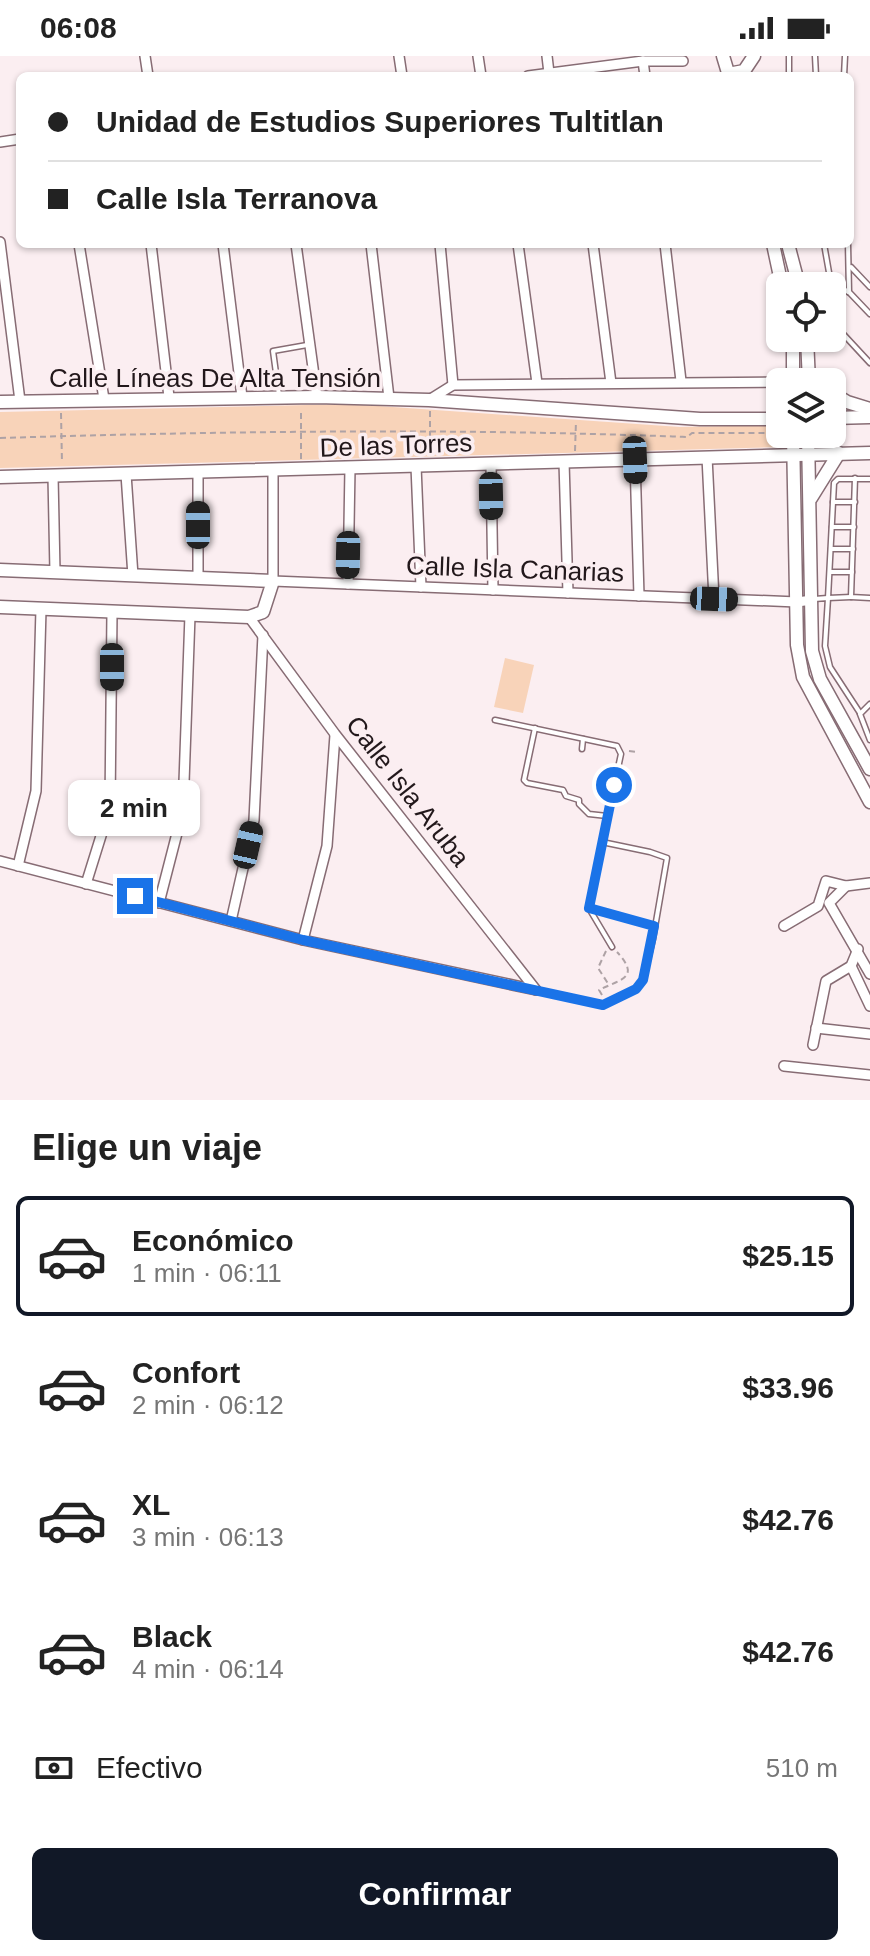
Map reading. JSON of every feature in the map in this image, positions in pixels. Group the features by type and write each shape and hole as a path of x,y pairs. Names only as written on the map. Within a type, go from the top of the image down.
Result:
{"main road":[{"path":"789,248 795,272"},
{"path":"774,249 779,272"},
{"path":"808,352 809,368"},
{"path":"809,359 814,368"},
{"name":"Calle Líneas De Alta Tensión","path":"0,402 169,397 389,398 700,419 766,419"},
{"path":"846,401 870,409"},
{"path":"846,418 870,417"},
{"path":"793,448 797,645 803,677 870,802"},
{"path":"808,448 814,663 870,769"},
{"path":"809,500 839,453"},
{"name":"De las Torres","path":"0,477 870,453"},
{"path":"0,570 273,581 263,612 249,617 0,607"}],"street":[{"path":"576,72 622,60 683,61"},
{"path":"643,61 644,72"},
{"path":"0,242 20,401"},
{"path":"80,248 104,399"},
{"path":"151,248 169,397"},
{"path":"223,248 242,397"},
{"path":"297,248 317,397"},
{"path":"371,248 389,398"},
{"path":"440,248 453,385"},
{"path":"519,248 537,383"},
{"path":"594,248 611,383"},
{"path":"665,248 681,381"},
{"path":"429,400 453,385 766,382"},
{"path":"707,457 714,599"},
{"path":"635,460 639,596"},
{"path":"568,593 570,462"},
{"path":"491,464 493,590"},
{"path":"416,466 421,587"},
{"path":"348,584 350,468"},
{"path":"273,470 273,581"},
{"path":"198,472 198,578"},
{"path":"126,474 133,576"},
{"path":"55,572 58,476"},
{"name":"Calle Isla Canarias","path":"273,581 797,602 812,600"},
{"path":"18,866 36,791 41,609"},
{"path":"86,884 110,807 112,612"},
{"path":"159,903 183,810 190,615"},
{"name":"Calle Isla Aruba","path":"249,617 335,734 536,990"},
{"path":"231,921 254,820 263,635"},
{"path":"303,940 327,846 335,734"},
{"path":"0,861 303,940 536,990"},
{"path":"818,906 826,881 846,886 870,883"},
{"path":"784,926 829,903 846,886"},
{"path":"829,903 870,974"},
{"path":"813,1045 826,981 851,966 858,949"},
{"path":"851,966 870,1006"},
{"path":"816,1028 870,1034"},
{"path":"784,1066 870,1075"}],"lane":[{"path":"825,248 830,278 870,314"},
{"path":"848,248 849,292"},
{"path":"849,265 870,287"},
{"path":"846,337 870,363"},
{"path":"279,397 273,351 309,344"},
{"path":"851,597 855,478"},
{"path":"870,479 835,480 825,646 830,667 860,713 870,740"},
{"path":"833,502 855,502"},
{"path":"832,527 854,527"},
{"path":"830,549 853,549"},
{"path":"829,572 852,572"},
{"path":"812,600 870,598"},
{"path":"860,713 870,704"},
{"path":"515,724 517,717"},
{"path":"495,720 620,749 589,908 612,947"},
{"path":"535,728 524,780 563,790 566,796 579,797 582,809 589,814 607,816"},
{"path":"582,749 583,739"},
{"path":"536,990 594,1005 607,1003 636,989 643,980 667,858 602,842"},
{"path":"589,908 654,926"}],"path":[{"path":"301,397 301,469"},
{"path":"58,476 60,400"},
{"path":"429,400 430,466"},
{"path":"570,462 576,412"},
{"path":"0,438 430,431 687,437 692,433 766,433"},
{"path":"620,749 638,752"},
{"path":"607,1003 599,990 625,979 628,973 627,962 612,947 602,956 599,964 599,972 609,985"}],"shaded area":[{"path":"350,404 680,427 766,425 766,447 0,468 0,412"},
{"path":"505,658 534,665 523,713 494,707"}],"route":[{"path":"135,896 303,940 603,1005 625,996 643,980 654,926 589,908 614,785"}]}
